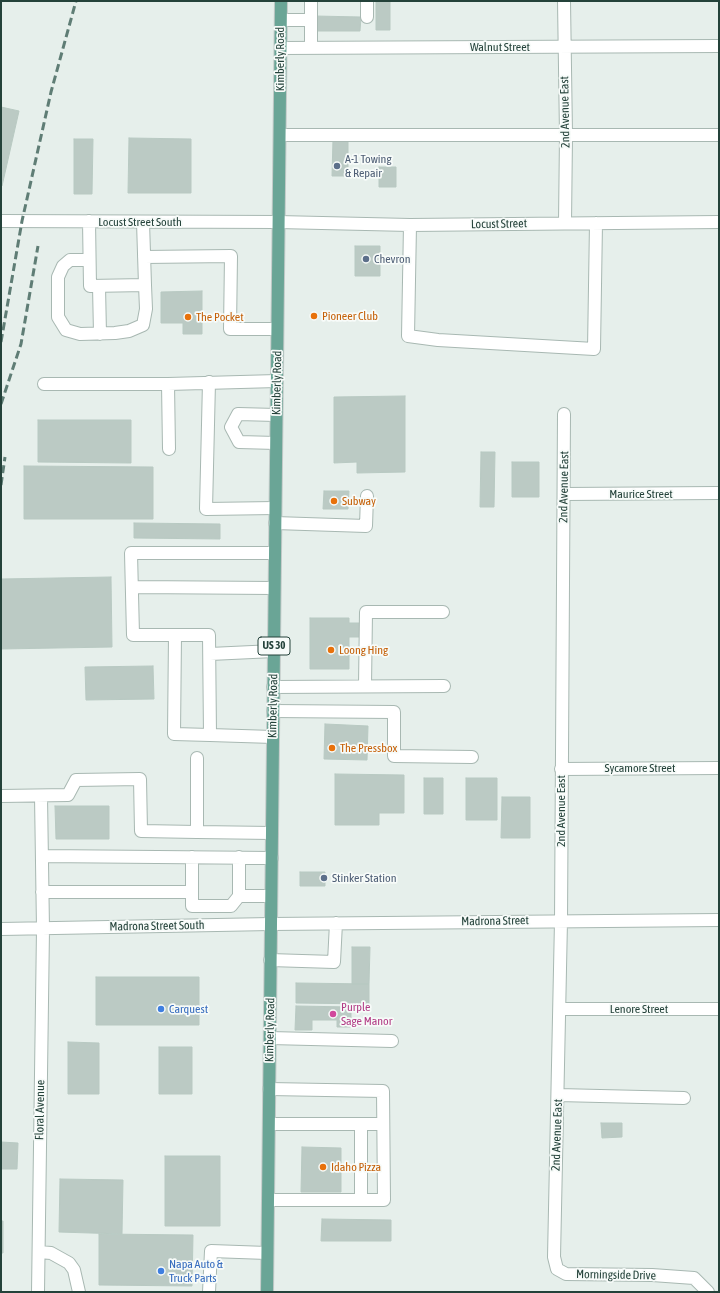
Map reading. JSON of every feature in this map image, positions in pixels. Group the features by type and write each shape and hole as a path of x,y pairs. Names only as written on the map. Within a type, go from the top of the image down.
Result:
{"main road":[{"name":"Kimberly Road","path":"267,1292 281,1"}],"street":[{"path":"311,1 311,48"},
{"path":"367,1 367,18"},
{"name":"2nd Avenue East","path":"564,1 566,135 565,223"},
{"path":"281,20 311,20"},
{"name":"Walnut Street","path":"280,48 719,46"},
{"path":"280,136 719,135"},
{"name":"Locust Street South","path":"1,221 278,222"},
{"path":"89,221 90,286 145,285"},
{"path":"89,260 70,260 64,266 58,277 58,318 66,330 80,334 100,334 129,331 143,325 146,309 143,222"},
{"name":"Locust Street","path":"278,222 410,225 719,222"},
{"path":"410,225 408,336 438,340 594,349 596,223"},
{"path":"144,257 231,256 230,329 277,329"},
{"path":"99,286 100,334"},
{"path":"44,384 168,384 277,381"},
{"path":"209,382 206,509 275,508"},
{"path":"168,384 169,449"},
{"path":"231,427 238,414 276,415"},
{"name":"2nd Avenue East","path":"554,1208 560,1009 564,414"},
{"path":"208,427 231,427"},
{"path":"231,427 239,442 276,443"},
{"name":"Maurice Street","path":"564,494 719,493"},
{"path":"275,523 366,526 367,496"},
{"path":"210,735 209,635 132,635 131,553 275,553"},
{"path":"132,587 274,588"},
{"path":"365,686 366,612 443,612"},
{"path":"175,635 174,734 273,737"},
{"path":"210,654 274,652"},
{"path":"273,686 444,686"},
{"path":"273,711 394,712 394,756 472,757"},
{"path":"197,758 197,832"},
{"name":"Sycamore Street","path":"561,769 719,768"},
{"path":"1,796 68,795 76,780 140,779 141,831 272,833"},
{"name":"Floral Avenue","path":"38,1292 43,929 41,796"},
{"path":"42,856 272,858"},
{"path":"192,857 192,926"},
{"path":"192,906 231,906 239,896 239,857"},
{"path":"42,892 192,892"},
{"path":"239,896 271,896"},
{"name":"Madrona Street","path":"271,924 719,920"},
{"path":"270,960 334,962 336,923"},
{"name":"Madrona Street South","path":"1,929 271,924"},
{"name":"Lenore Street","path":"560,1009 719,1009"},
{"path":"270,1038 392,1041"},
{"path":"268,1200 384,1200 383,1091 269,1089"},
{"path":"558,1095 684,1098"},
{"path":"269,1124 383,1124"},
{"path":"361,1124 361,1200"},
{"name":"Morningside Drive","path":"554,1208 554,1257 557,1269 566,1274 652,1275 694,1278 708,1292"},
{"path":"209,1292 211,1251 267,1253"},
{"path":"39,1252 51,1253 69,1263 74,1270 80,1292"}],"building":[{"path":"376,1 390,1 390,30 376,30"},
{"path":"315,16 361,17 360,31 315,31"},
{"path":"1,107 19,111 2,186 1,186"},
{"path":"129,138 191,139 191,193 128,193"},
{"path":"74,139 93,139 92,194 74,194"},
{"path":"333,139 348,139 348,176 332,176"},
{"path":"379,167 396,167 396,187 379,187"},
{"path":"355,246 380,246 380,276 355,276"},
{"path":"202,291 202,334 183,334 183,323 161,323 161,292"},
{"path":"405,396 405,472 357,473 357,462 334,463 334,397"},
{"path":"38,420 131,420 131,463 38,462"},
{"path":"481,452 495,452 494,507 480,507"},
{"path":"512,462 539,462 539,497 512,497"},
{"path":"24,466 153,467 153,519 24,519"},
{"path":"324,491 349,491 348,509 323,509"},
{"path":"134,523 220,524 220,539 134,538"},
{"path":"111,577 112,647 1,649 1,579"},
{"path":"310,618 349,618 349,623 363,623 363,637 349,637 349,669 310,669"},
{"path":"153,666 154,699 86,700 85,667"},
{"path":"325,724 368,726 367,760 324,759"},
{"path":"335,774 404,775 404,813 379,813 379,825 335,825"},
{"path":"424,778 443,778 443,814 424,814"},
{"path":"466,778 497,778 497,820 466,820"},
{"path":"502,797 530,797 530,838 501,838"},
{"path":"55,806 109,806 109,839 56,839"},
{"path":"300,872 325,872 325,886 300,886"},
{"path":"352,947 370,947 369,984 352,984"},
{"path":"96,977 199,977 199,1025 96,1025"},
{"path":"296,983 369,984 369,1004 296,1003"},
{"path":"296,1006 351,1007 351,1027 337,1027 337,1020 312,1020 312,1030 295,1030"},
{"path":"68,1042 99,1043 99,1094 68,1094"},
{"path":"159,1047 192,1047 192,1094 159,1094"},
{"path":"601,1123 622,1123 622,1137 602,1138"},
{"path":"1,1142 18,1143 17,1169 1,1169"},
{"path":"302,1147 341,1148 341,1192 301,1192"},
{"path":"165,1156 220,1156 220,1226 165,1226"},
{"path":"60,1179 123,1180 122,1234 59,1232"},
{"path":"322,1219 391,1220 391,1241 321,1241"},
{"path":"1,1221 3,1221 3,1253 1,1253"},
{"path":"99,1234 193,1235 192,1286 99,1285"}],"railway":[{"path":"1,342 22,221 51,92 76,1"},
{"path":"1,404 21,344 38,246"},
{"path":"1,485 5,457"}],"place":[{"name":"A-1 Towing & Repair","path":"337,166"},
{"name":"Chevron","path":"366,259"},
{"name":"Pioneer Club","path":"314,316"},
{"name":"The Pocket","path":"188,317"},
{"name":"Subway","path":"334,501"},
{"name":"Loong Hing","path":"331,650"},
{"name":"The Pressbox","path":"332,748"},
{"name":"Stinker Station","path":"324,878"},
{"name":"Carquest","path":"161,1009"},
{"name":"Purple Sage Manor","path":"333,1014"},
{"name":"Idaho Pizza","path":"323,1167"},
{"name":"Napa Auto & Truck Parts","path":"161,1271"}]}
